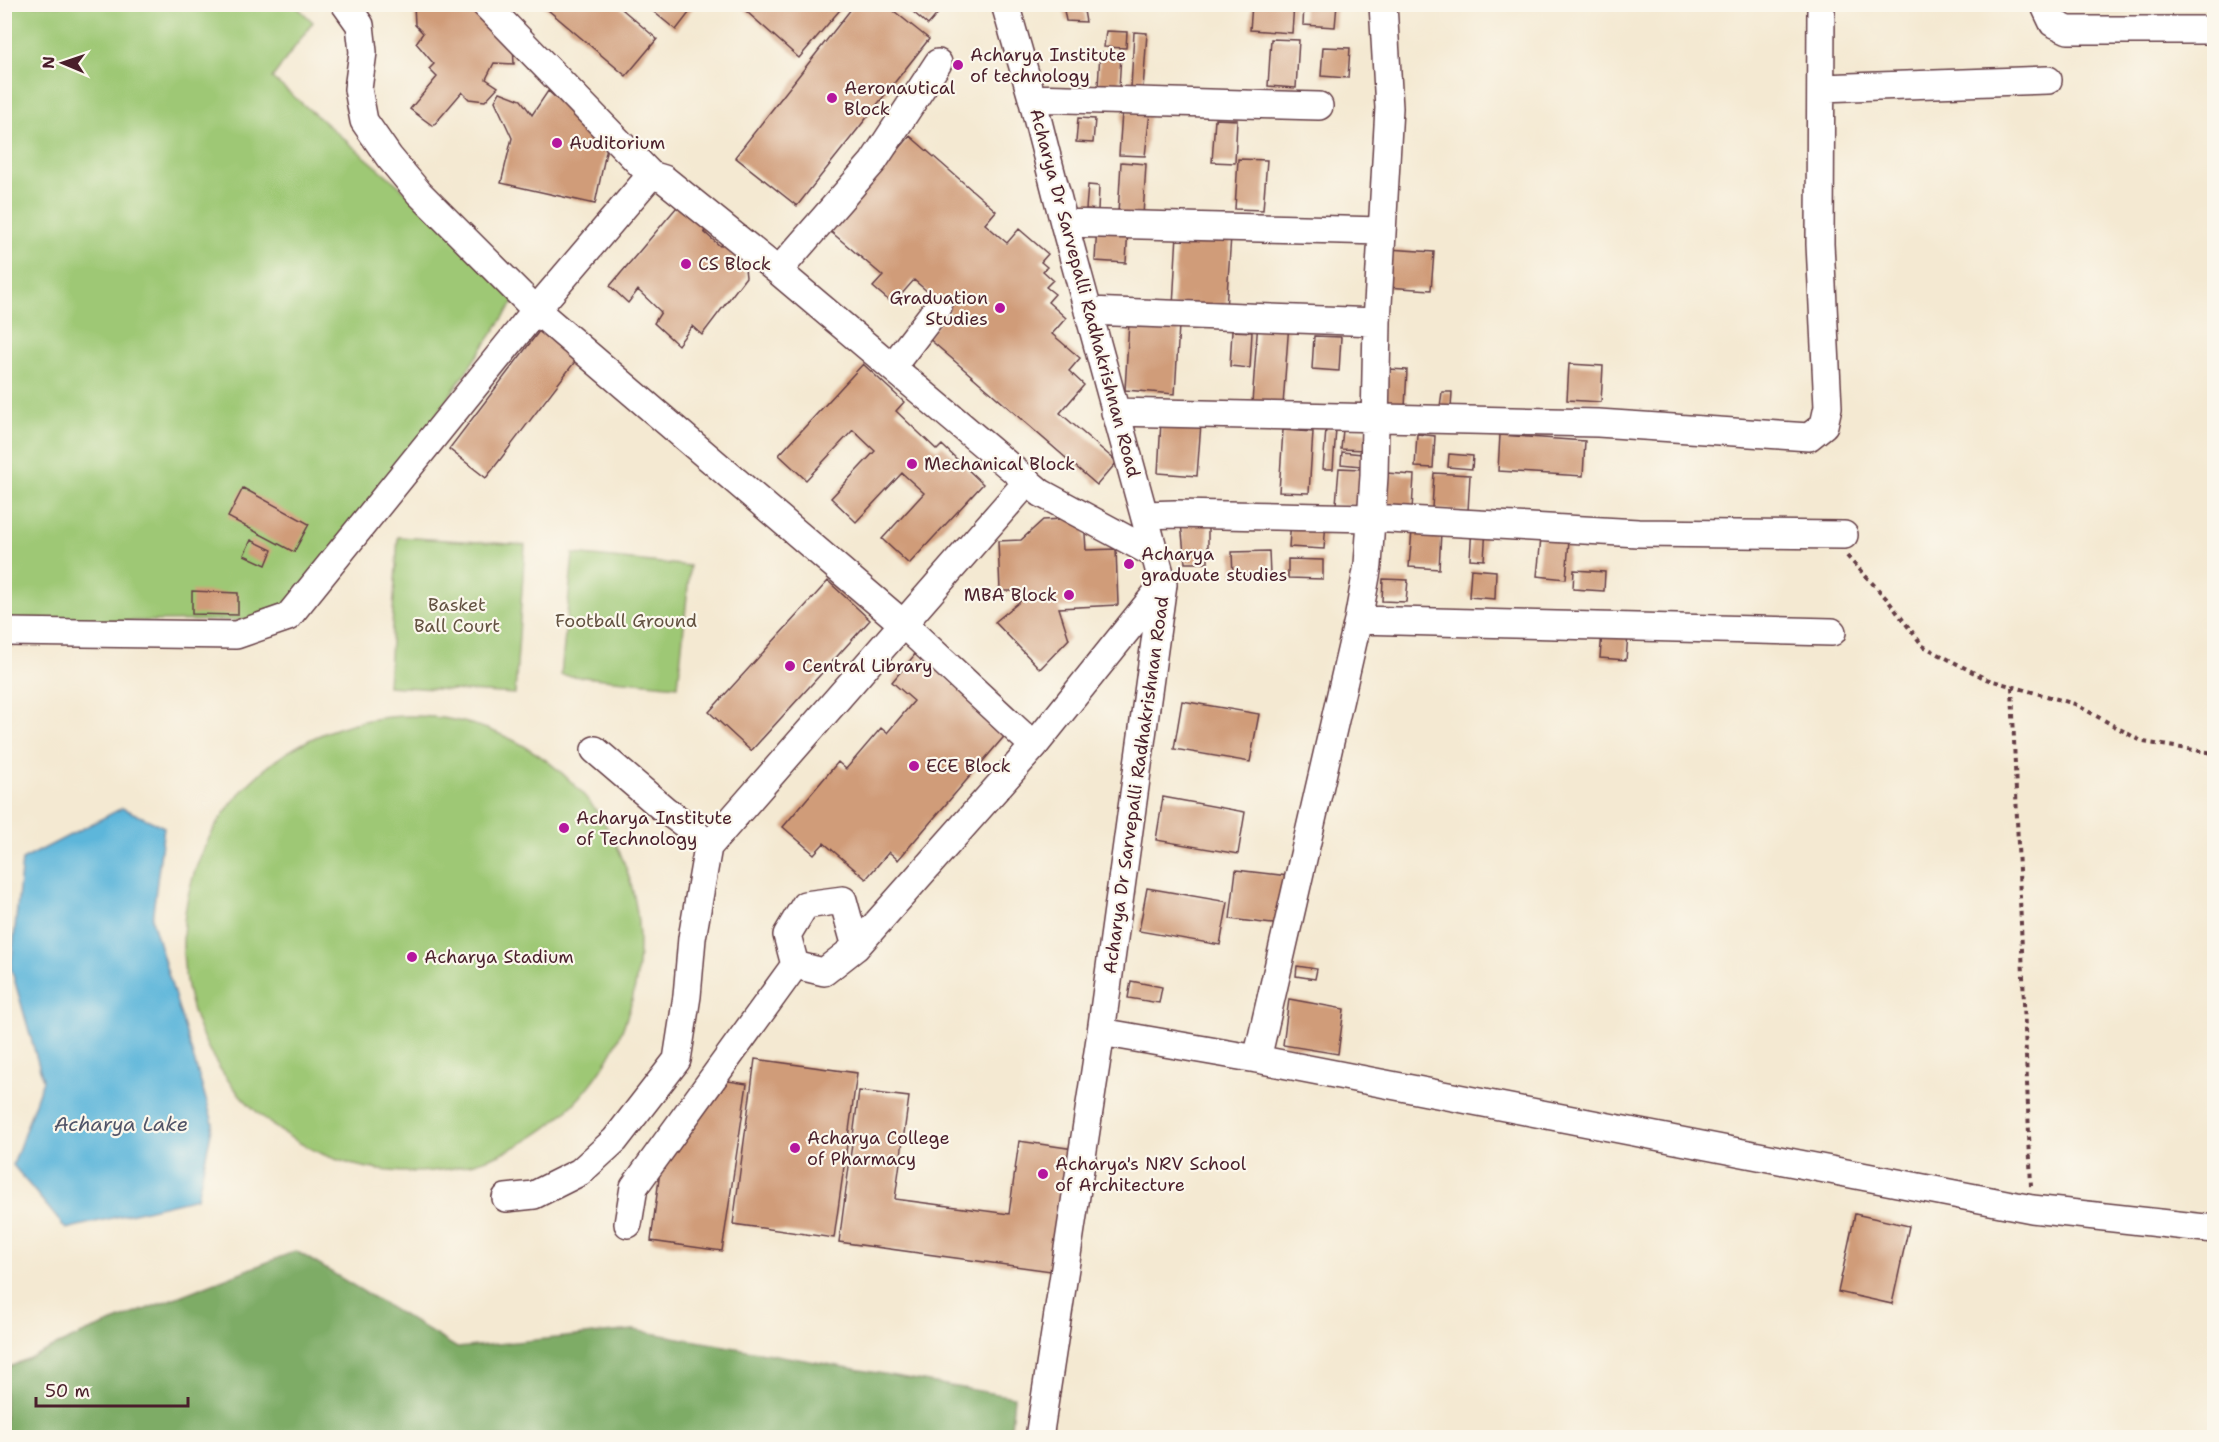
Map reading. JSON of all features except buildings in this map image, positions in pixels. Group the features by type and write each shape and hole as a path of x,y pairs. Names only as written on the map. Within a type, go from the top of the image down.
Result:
{"street":[{"path":"345,4 360,26 363,52 358,89 364,121 389,157 419,193 536,310 902,623 1034,746"},
{"path":"485,4 651,175 664,179 778,271 1041,493 1156,555"},
{"name":"Acharya Dr Sarvepalli Radhakrishnan Road","path":"1005,4 1163,584 1101,1032 1039,1437"},
{"path":"1257,1059 1358,620 1368,565 1377,322 1389,108 1383,4"},
{"path":"1115,412 1598,423 1809,437 1824,425 1828,407 1820,244 1821,4"},
{"path":"2044,4 2053,23 2068,30 2214,30"},
{"path":"778,271 873,162 938,63"},
{"path":"1821,88 2048,80"},
{"path":"1032,98 1318,106"},
{"path":"4,632 236,635 288,617 536,310 651,175"},
{"path":"1064,223 1382,231"},
{"path":"892,367 938,308"},
{"path":"1088,311 1377,322"},
{"path":"506,1198 534,1195 580,1172 615,1140 678,1060 692,938 708,847 1027,482"},
{"path":"1145,515 1371,518 1638,533 1844,535"},
{"path":"795,965 824,972 856,947 1034,746 1163,584"},
{"path":"1358,620 1832,632"},
{"path":"595,750 665,810 693,830 708,847"},
{"path":"795,965 787,935 805,905 843,900 856,947"},
{"path":"628,1224 634,1187 795,965"},
{"path":"1101,1032 1257,1059 2032,1209 2214,1229"}],"path":[{"path":"1844,535 1846,556 1886,598 1923,646 1986,679 2075,704 2143,742 2214,753"},
{"path":"2012,687 2032,1209"}],"green space":[{"path":"5,5 295,5 313,22 272,78 522,290 358,530 278,620 5,622"},
{"name":"Basket Ball Court","path":"398,537 525,545 515,694 388,686"},
{"name":"Football Ground","path":"573,554 690,566 678,686 561,675"},
{"name":"Acharya Stadium","path":"411,716 455,721 498,734 537,755 572,783 600,818 621,857 634,900 639,944 634,988 621,1031 600,1070 572,1105 537,1133 498,1154 455,1167 411,1172 367,1167 324,1154 285,1133 250,1105 222,1070 201,1031 188,988 183,944 188,900 201,857 222,818 250,783 285,755 324,734 367,721"},
{"path":"296,1251 457,1348 634,1330 1014,1397 1010,1437 5,1437 5,1369 87,1332"}],"water":[{"name":"Acharya Lake","path":"122,808 164,827 152,920 213,1123 197,1198 66,1229 13,1165 43,1080 11,968 22,860"}],"place":[{"name":"Acharya Institute of technology","path":"958,65"},
{"name":"Aeronautical Block","path":"832,98"},
{"name":"Auditorium","path":"557,143"},
{"name":"CS Block","path":"686,264"},
{"name":"Graduation Studies","path":"1000,308"},
{"name":"Mechanical Block","path":"912,464"},
{"name":"Acharya graduate studies","path":"1129,564"},
{"name":"MBA Block","path":"1069,595"},
{"name":"Central Library","path":"790,666"},
{"name":"ECE Block","path":"914,766"},
{"name":"Acharya Institute of Technology","path":"564,828"},
{"name":"Acharya Stadium","path":"412,957"},
{"name":"Acharya College of Pharmacy","path":"795,1148"},
{"name":"Acharya's NRV School of Architecture","path":"1043,1174"}]}
